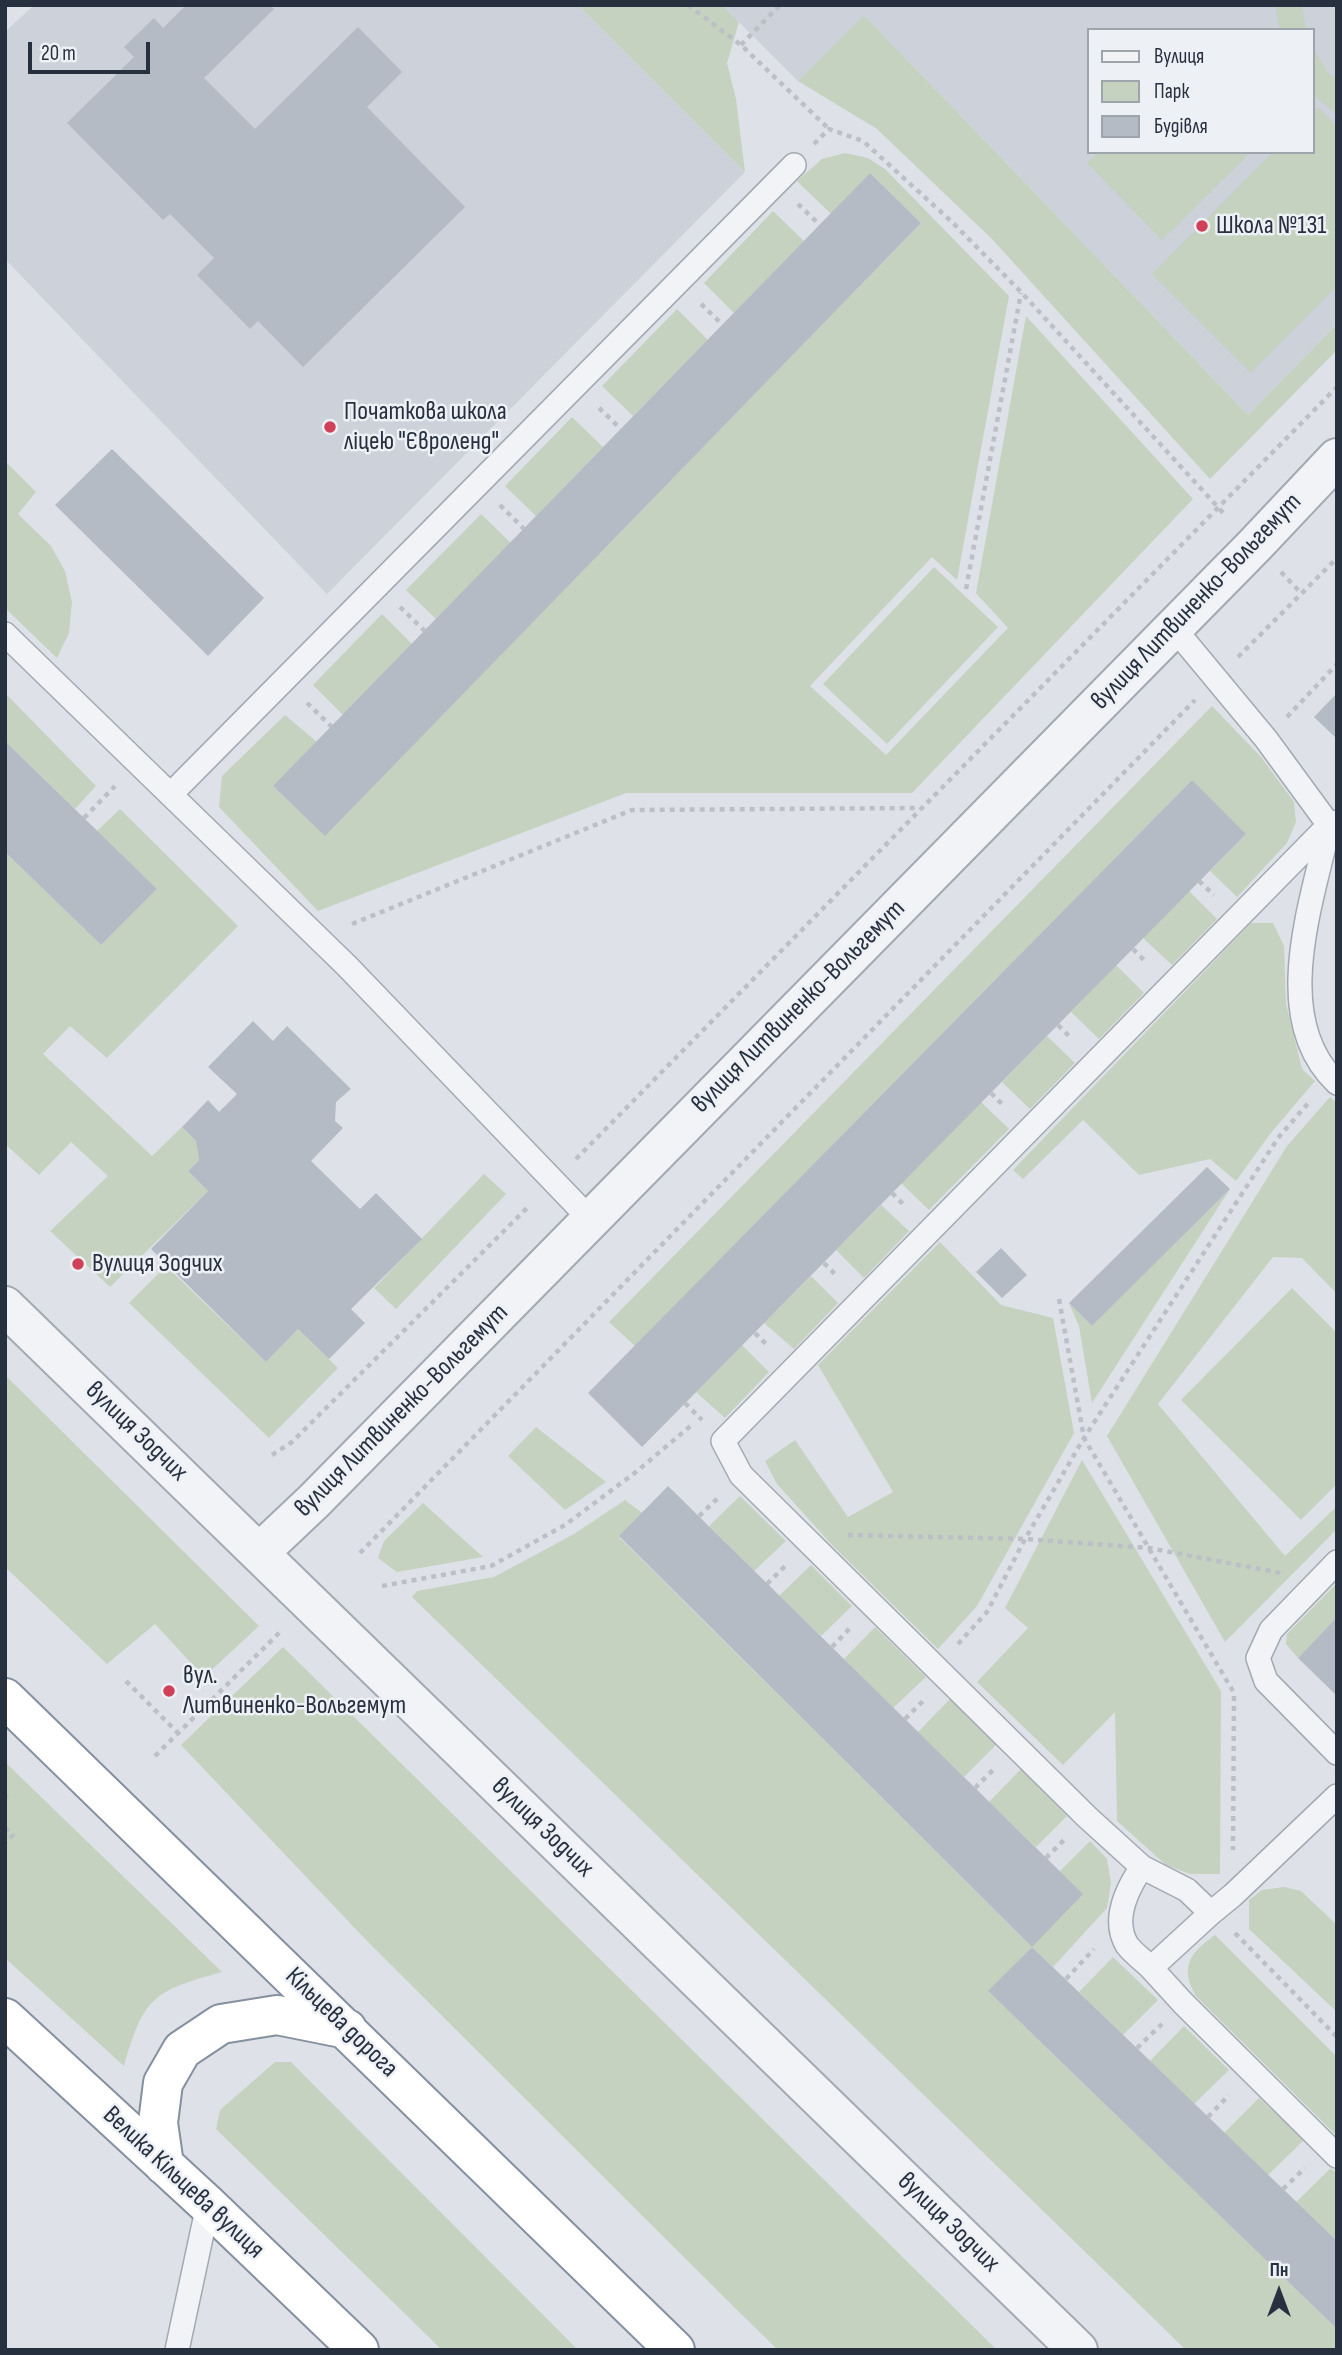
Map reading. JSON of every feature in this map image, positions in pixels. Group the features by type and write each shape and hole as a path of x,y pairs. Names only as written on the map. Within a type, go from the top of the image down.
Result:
{"highway":[{"name":"Кільцева дорога","path":"5,1698 676,2350"},
{"path":"164,2165 158,2123 163,2083 182,2050 221,2024 277,2015 347,2029"},
{"name":"Велика Кільцева вулиця","path":"5,2018 208,2204 359,2350"}],"street":[{"name":"вулиця Литвиненко-Вольгемут","path":"259,1553 314,1501 1337,458"},
{"name":"вулиця Зодчих","path":"5,1306 1078,2350"}],"lane":[{"path":"171,794 794,165"},
{"path":"1173,628 1333,824"},
{"path":"5,634 318,938 590,1219"},
{"path":"1333,824 1301,950 1299,1000 1315,1057 1334,1080"},
{"path":"1211,1913 1187,1890 1142,1867 1087,1817 741,1475 723,1441 1333,824"},
{"path":"1337,1562 1271,1630 1258,1658 1266,1681 1337,1753"},
{"path":"1151,1968 1337,1796"},
{"path":"1142,1867 1130,1884 1119,1923 1128,1945 1337,2156"},
{"path":"177,2350 208,2204"}],"path":[{"path":"688,5 741,45 829,129 863,141 952,222 1021,292 1217,508"},
{"path":"741,45 780,5"},
{"path":"794,165 829,129"},
{"path":"966,589 1021,292"},
{"path":"272,1455 292,1442 553,1182 1337,387"},
{"path":"360,1553 1337,558"},
{"path":"1266,739 1337,664"},
{"path":"84,818 139,762"},
{"path":"318,938 632,810 920,808"},
{"path":"935,1667 988,1612 1025,1539 1084,1438 1278,1138 1334,1080"},
{"path":"1059,1299 1084,1438 1234,1693 1235,1935 1337,2037"},
{"path":"382,1586 491,1566 565,1525 636,1472 700,1418"},
{"path":"801,1534 1025,1539 1149,1548 1319,1581"},
{"path":"155,1756 282,1631"},
{"path":"126,1681 179,1734"},
{"path":"5,1828 13,1835 5,1843"}],"shaded area":[{"name":"Початкова школа ліцею \"Євроленд\"","path":"34,5 578,5 745,172 327,594 5,259 5,32"},
{"name":"Школа №131","path":"722,5 1337,5 1337,324 1248,415 865,16 798,81"}],"green space":[{"path":"578,5 722,5 739,22 727,63 736,99 745,172"},
{"path":"1275,5 1302,5 1306,28 1280,28"},
{"path":"864,15 1248,415 1337,324 1337,350 1210,479 992,239 877,129 798,81"},
{"path":"1314,48 1328,73 1337,79 1337,114 1314,96"},
{"path":"1318,107 1337,126 1337,286 1251,373 1152,274 1271,154 1314,154 1314,111"},
{"path":"845,153 868,158 885,169 1009,296 957,580 932,557 810,686 886,755 1008,628 976,593 1026,316 1193,499 912,793 626,793 318,911 219,807 222,776 285,715 317,742 274,787 325,835 921,223 870,173 831,214 797,181 822,159"},
{"path":"1096,154 1249,154 1162,240 1087,163"},
{"path":"773,211 804,241 734,313 704,283"},
{"path":"677,309 708,340 633,416 602,386"},
{"path":"572,417 603,447 536,516 505,486"},
{"path":"5,461 36,492 18,514 51,546 65,571 72,602 69,633 57,658 5,608"},
{"path":"481,514 511,543 436,619 406,590"},
{"path":"934,567 998,627 887,744 823,684"},
{"path":"382,614 412,644 343,715 313,685"},
{"path":"5,693 96,786 75,809 5,741"},
{"path":"1212,706 1261,757 1294,802 1296,822 1287,843 1237,897 1210,871 1246,834 1191,781 635,1346 609,1322"},
{"path":"120,809 238,926 107,1058 70,1026 43,1054 152,1156 182,1127 196,1141 199,1160 188,1171 208,1191 110,1287 50,1231 108,1176 71,1142 39,1175 5,1144 5,852 101,945 157,889 97,831"},
{"path":"1189,891 1217,919 1172,965 1143,938"},
{"path":"1251,923 1273,923 1284,946 1286,1004 1302,1069 1315,1081 1270,1134 1236,1181 1210,1159 1139,1175 1083,1120 1023,1179 1013,1170"},
{"path":"1116,965 1144,993 1099,1039 1071,1012"},
{"path":"1047,1036 1075,1063 1030,1109 1002,1082"},
{"path":"1330,1097 1337,1103 1337,1294 1302,1258 1273,1257 1158,1404 1285,1556 1337,1506 1337,1529 1225,1642 1107,1436 1287,1146"},
{"path":"981,1102 1009,1129 929,1210 901,1183"},
{"path":"484,1174 506,1194 396,1309 374,1288"},
{"path":"1230,1189 1092,1403 1079,1326 1069,1303 1092,1326"},
{"path":"881,1205 909,1231 864,1278 836,1250"},
{"path":"940,1242 1001,1305 1053,1318 1074,1433 977,1606 938,1649 832,1545 777,1484 765,1461 795,1440 848,1517 893,1492 818,1365"},
{"path":"166,1266 266,1362 298,1329 338,1368 269,1438 129,1303"},
{"path":"811,1276 838,1303 794,1349 764,1323"},
{"path":"1292,1288 1337,1333 1337,1484 1301,1520 1181,1400"},
{"path":"742,1345 769,1372 725,1418 696,1392"},
{"path":"5,1375 259,1626 204,1677 155,1624 107,1664 5,1567"},
{"path":"536,1427 606,1482 565,1510 508,1456"},
{"path":"1082,1460 1221,1691 1220,1874 1190,1874 1166,1865 1117,1821 1115,1712 1063,1765 977,1682 1028,1628 1005,1608"},
{"path":"740,1496 786,1541 754,1571 709,1526"},
{"path":"625,1500 642,1513 619,1537 1032,1947 989,1992 1337,2329 1337,2350 1186,2350 412,1597 417,1591 494,1577 574,1534"},
{"path":"423,1503 483,1557 397,1572 378,1558 384,1541"},
{"path":"811,1565 852,1606 821,1636 779,1596"},
{"path":"1337,1583 1337,1617 1298,1658 1286,1644 1287,1634"},
{"path":"875,1627 926,1677 893,1708 844,1659"},
{"path":"283,1647 997,2350 778,2350 735,2308 367,1941 181,1745"},
{"path":"950,1699 996,1745 964,1777 918,1732"},
{"path":"5,1762 222,1972 181,1985 155,2000 138,2024 124,2066 5,1958"},
{"path":"1021,1769 1067,1816 1036,1847 989,1802"},
{"path":"1090,1841 1107,1859 1111,1883 1107,1908 1053,1967 1032,1947 1060,1871"},
{"path":"1284,1887 1301,1891 1337,1925 1337,2012 1249,1929 1249,1900 1262,1890"},
{"path":"1215,1935 1337,2057 1337,2136 1196,1996 1188,1977 1190,1961 1199,1948"},
{"path":"1113,1957 1158,2000 1123,2035 1079,1992"},
{"path":"1184,2026 1229,2070 1194,2104 1150,2061"},
{"path":"275,2062 291,2062 578,2350 442,2350 216,2129 220,2110"},
{"path":"1259,2098 1304,2140 1268,2175 1224,2133"},
{"path":"1331,2168 1337,2174 1337,2241 1296,2202"}],"building":[{"path":"186,5 270,5 274,9 204,78 255,129 358,27 402,72 367,107 465,207 303,367 258,321 250,329 197,275 214,258 170,214 163,220 67,123 134,57 124,47 154,18 163,28"},
{"path":"870,173 921,223 325,836 273,786"},
{"path":"112,449 264,598 208,656 55,505"},
{"path":"1337,693 1337,739 1314,717"},
{"path":"5,741 157,889 101,945 5,852"},
{"path":"1192,780 1246,834 642,1447 588,1393"},
{"path":"253,1021 273,1041 287,1026 351,1089 336,1102 335,1121 343,1128 311,1161 360,1209 376,1193 422,1239 351,1309 365,1323 329,1359 298,1329 266,1362 151,1249 208,1191 188,1171 199,1160 196,1141 182,1127 208,1100 219,1112 237,1094 208,1067"},
{"path":"1207,1167 1230,1189 1092,1326 1069,1303"},
{"path":"1001,1248 1027,1275 1002,1298 976,1272"},
{"path":"668,1486 1083,1894 1032,1947 619,1536"},
{"path":"1337,1617 1337,1696 1298,1658"},
{"path":"1032,1947 1337,2241 1337,2329 988,1991"}],"place":[{"name":"Школа №131","path":"1202,226"},
{"name":"Початкова школа ліцею \"Євроленд\"","path":"330,427"},
{"name":"Вулиця Зодчих","path":"78,1264"},
{"name":"вул. Литвиненко-Вольгемут","path":"169,1691"}]}
